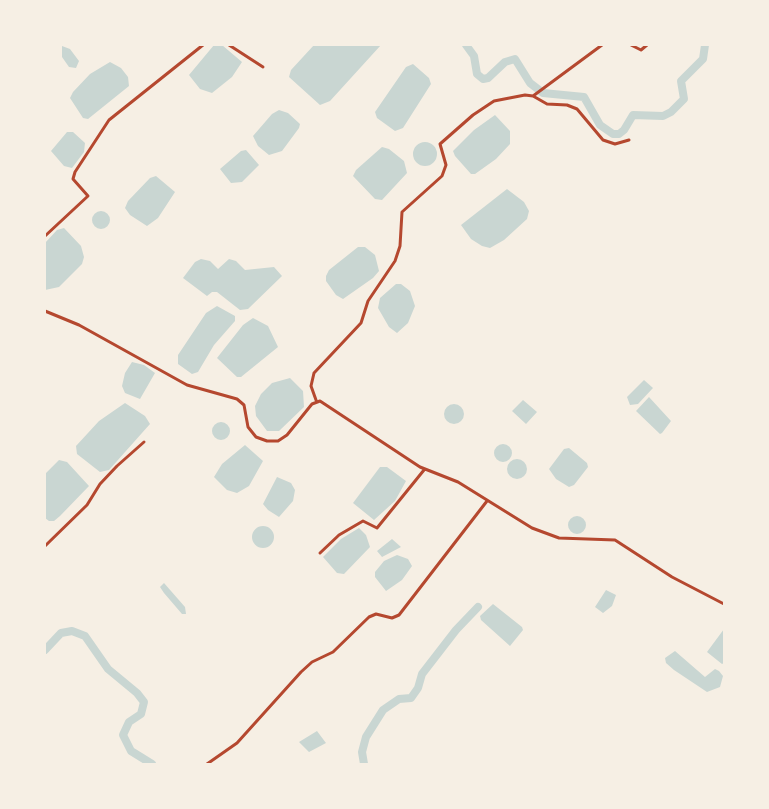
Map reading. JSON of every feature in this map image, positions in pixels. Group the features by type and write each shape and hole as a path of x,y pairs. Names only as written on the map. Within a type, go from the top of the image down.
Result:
{"street":[{"path":"45,236 88,196 74,179 75,172 109,120 203,45"},
{"path":"229,45 263,67"},
{"path":"533,96 542,87 602,45"},
{"path":"631,45 641,50 647,45"},
{"path":"629,140 615,144 603,140 577,110 567,105 547,104 533,96 525,95 494,101 473,115 440,144 446,165 442,176 402,212 400,246 395,261 368,301 361,323 314,373 310,386 316,400 327,404 424,470 448,476 548,536 615,540 672,577 724,604"},
{"path":"45,311 79,325 187,385 237,399 244,405 248,427 256,436 267,441 278,441 287,435 316,400"},
{"path":"45,546 75,519 117,466 144,442"},
{"path":"320,553 339,535 363,520 377,528 424,470"},
{"path":"207,764 237,743 312,662 333,652 369,617 376,614 392,618 399,615 487,501"}],"shaded area":[{"path":"214,45 222,45 242,62 232,77 212,93 200,89 189,75"},
{"path":"314,45 381,45 330,101 320,105 289,77 291,70"},
{"path":"62,46 70,49 79,61 76,68 69,67 62,57"},
{"path":"110,62 121,68 128,77 129,86 88,119 83,118 70,98 90,74"},
{"path":"413,64 429,78 431,84 403,128 395,131 377,118 375,112 406,67"},
{"path":"279,110 288,113 300,124 282,151 269,155 258,146 253,136 272,114"},
{"path":"495,115 510,131 510,144 496,159 475,174 471,174 453,151 474,130"},
{"path":"67,132 73,132 85,143 84,152 72,168 64,166 51,151"},
{"path":"425,142 430,143 436,149 436,159 430,165 425,166 420,165 414,159 413,154 414,149 420,143"},
{"path":"382,147 389,149 404,161 407,173 382,200 375,199 353,176 356,170"},
{"path":"246,150 259,165 242,182 231,183 220,169 241,151"},
{"path":"156,176 175,192 158,218 147,226 130,215 125,208 128,201 150,178"},
{"path":"507,189 524,202 529,211 527,219 504,240 490,248 482,246 471,239 461,225"},
{"path":"97,211 105,211 110,216 108,227 97,229 92,224 92,216"},
{"path":"64,228 81,246 84,257 82,264 59,287 45,290 45,243 57,230"},
{"path":"358,247 365,247 375,255 379,271 373,278 343,299 336,295 326,281 326,276 329,270"},
{"path":"201,259 210,261 218,269 229,259 236,261 245,270 274,267 282,276 248,309 240,310 217,292 212,292 207,296 183,278 195,262"},
{"path":"396,284 401,284 410,291 415,306 408,323 397,333 389,327 378,308 380,298"},
{"path":"217,306 235,316 235,321 214,345 198,372 192,374 178,364 178,355 206,313"},
{"path":"253,318 268,326 278,347 241,377 237,377 217,358 243,325"},
{"path":"132,362 144,365 155,373 140,399 125,393 122,386 125,373"},
{"path":"290,378 303,391 304,407 279,431 267,431 256,416 255,406 261,394 272,383"},
{"path":"644,380 653,388 638,404 630,405 627,397"},
{"path":"649,397 671,421 660,434 636,411"},
{"path":"523,400 537,412 526,424 512,411"},
{"path":"125,403 145,416 150,424 109,470 100,472 77,454 76,446 99,421"},
{"path":"454,404 461,407 464,414 461,421 454,424 447,421 444,414 447,407"},
{"path":"221,422 227,425 230,431 227,437 221,440 215,437 212,431 215,425"},
{"path":"503,444 509,447 512,453 509,459 503,462 497,459 494,453 497,447"},
{"path":"245,445 263,461 249,486 237,493 227,490 214,477 222,464"},
{"path":"569,448 587,463 588,467 574,485 569,487 556,479 549,469 564,449"},
{"path":"517,459 524,462 527,469 524,476 517,479 510,476 507,469 510,462"},
{"path":"59,460 67,462 89,486 60,516 54,521 49,521 45,518 45,474"},
{"path":"380,467 387,467 406,481 395,501 374,520 353,503"},
{"path":"277,477 291,483 295,490 293,501 279,517 263,504"},
{"path":"577,516 583,519 586,525 583,531 577,534 571,531 568,525 571,519"},
{"path":"263,526 271,529 274,537 271,545 263,548 255,545 252,537 255,529"},
{"path":"359,528 366,535 370,547 344,574 337,573 323,557 341,539"},
{"path":"392,539 401,547 382,557 377,551"},
{"path":"397,555 408,559 412,566 402,580 386,591 375,577 375,572 384,561"},
{"path":"164,583 185,607 186,614 182,614 164,593 160,587"},
{"path":"606,590 616,595 612,606 603,613 595,607"},
{"path":"493,604 522,627 523,630 510,646 481,620 480,616"},
{"path":"724,629 724,663 722,664 707,652"},
{"path":"675,651 705,677 715,669 719,671 723,676 720,687 707,692 674,670 666,663 665,658"},
{"path":"317,731 326,743 309,752 299,742"}],"waterway":[{"path":"466,45 474,56 477,74 483,79 488,78 505,62 515,59 530,83 543,93 584,97 600,125 613,134 619,134 624,130 633,115 663,116 671,112 684,99 681,81 703,59 705,45"},
{"path":"364,764 362,752 366,737 383,710 399,699 411,698 418,688 422,674 456,630 478,607"},
{"path":"45,650 61,633 72,631 85,636 108,669 137,693 144,702 141,714 129,722 123,735 131,751 152,764"}]}
